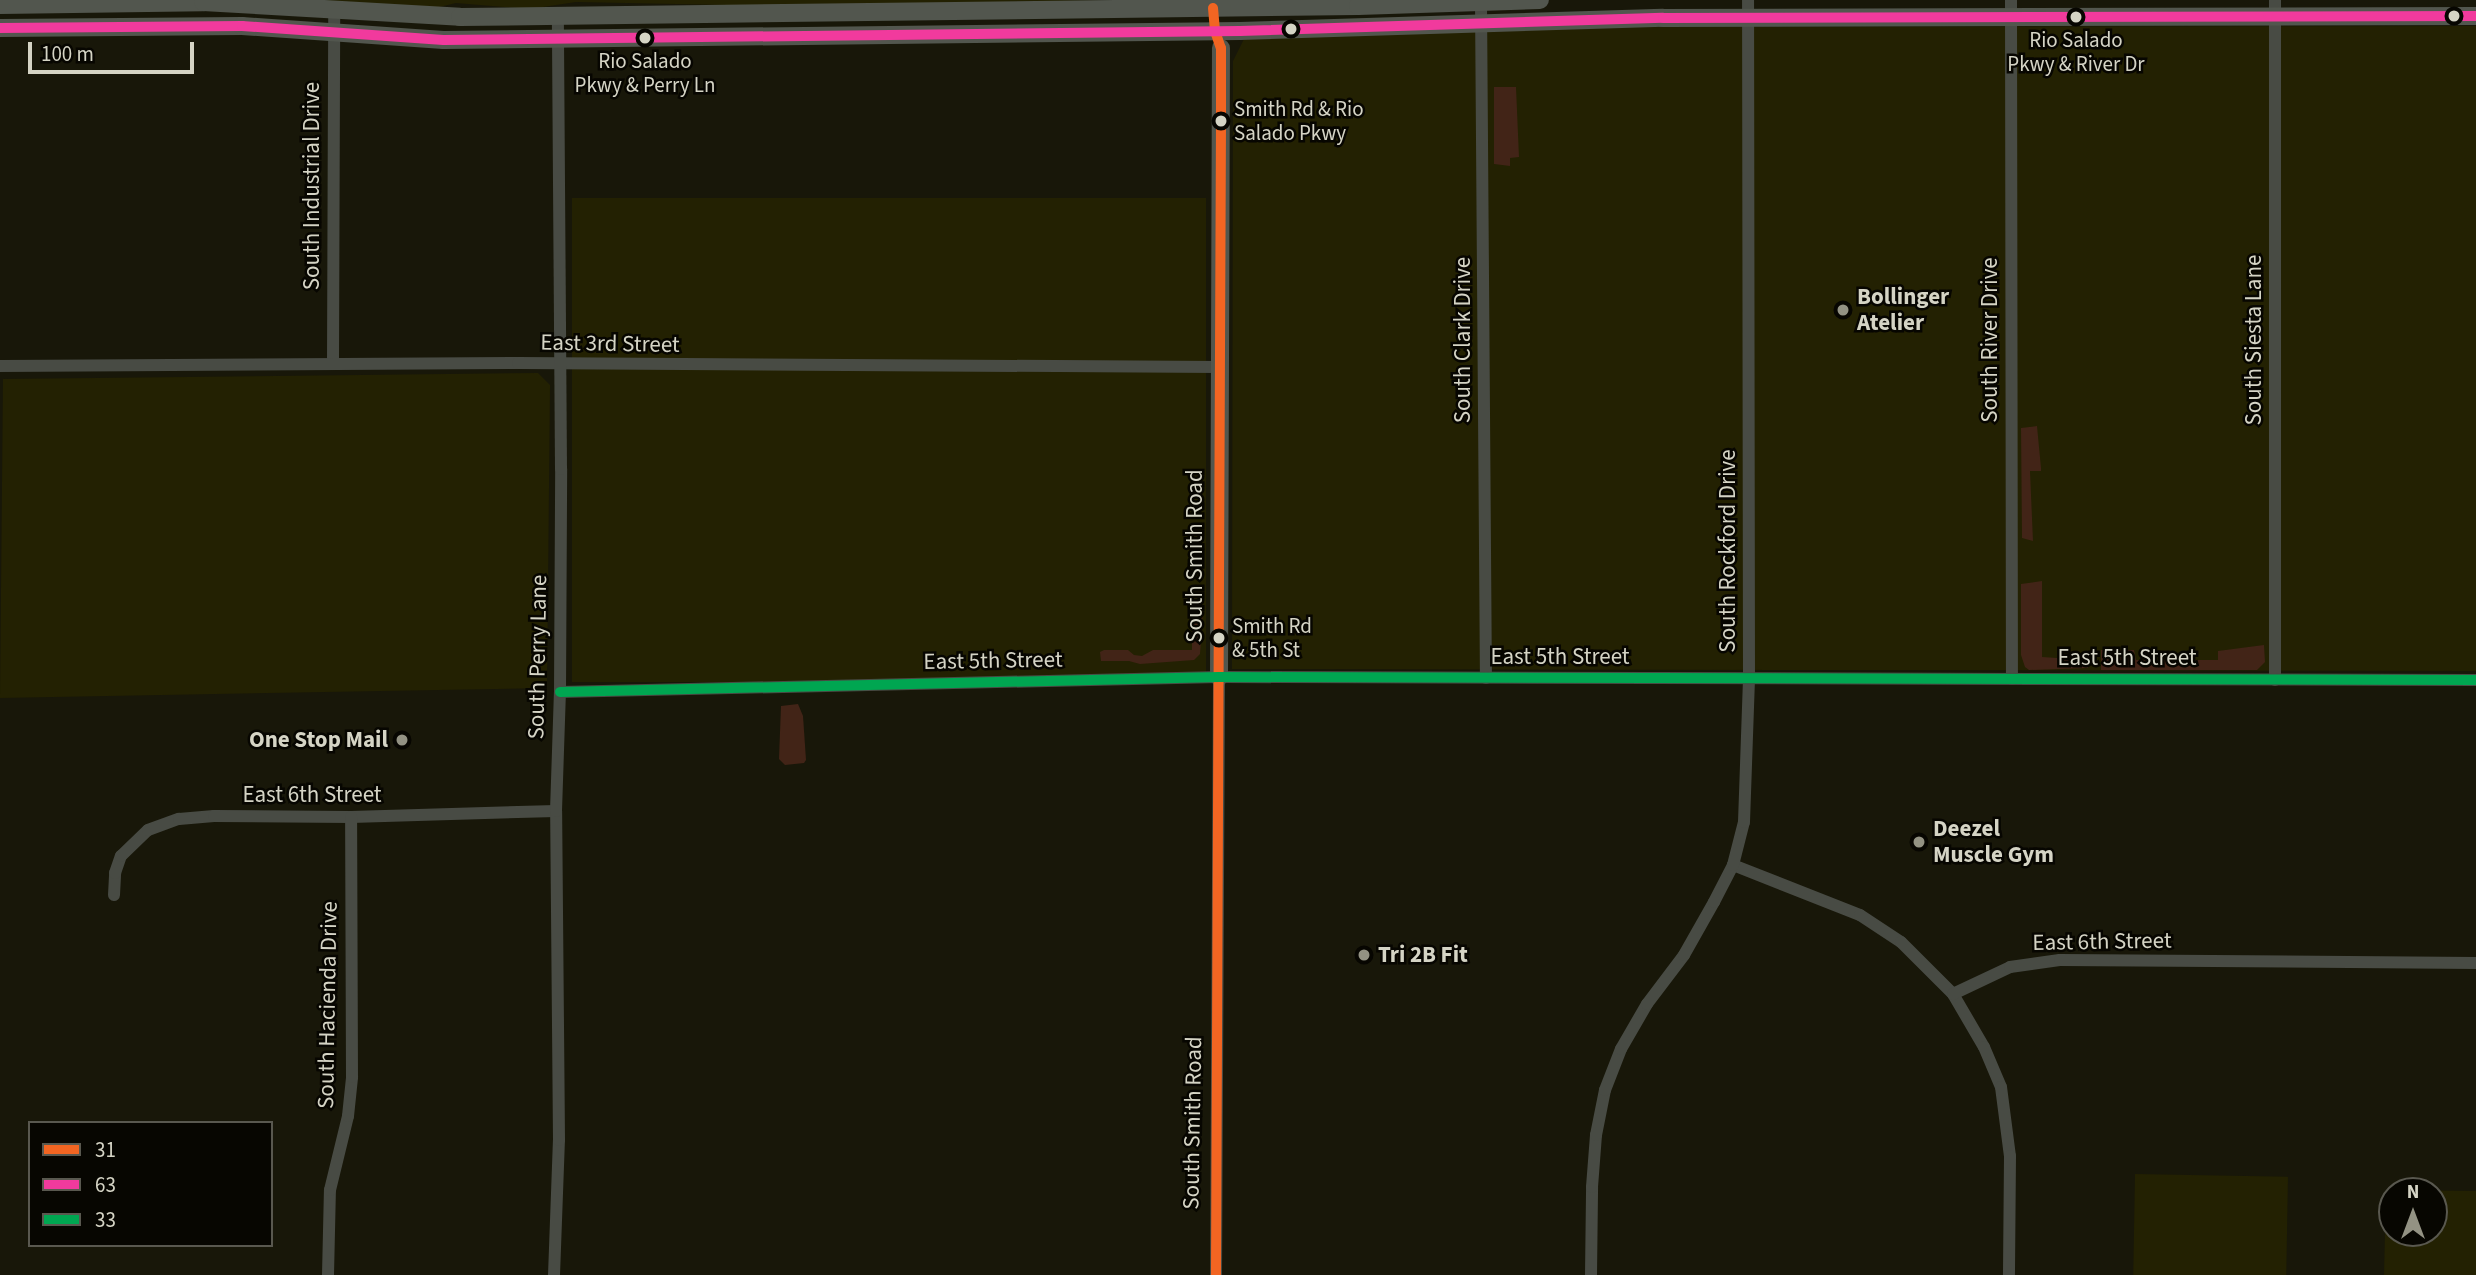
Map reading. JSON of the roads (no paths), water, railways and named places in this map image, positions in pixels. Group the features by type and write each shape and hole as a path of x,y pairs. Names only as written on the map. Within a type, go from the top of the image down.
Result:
{"main road":[{"path":"0,5 203,2 460,17 558,17 1221,8 1540,0"},
{"path":"0,28 242,26 444,40 1222,37 1748,9 2275,8 2476,16"},
{"name":"South Smith Road","path":"1219,677 1222,37"}],"street":[{"name":"South Clark Drive","path":"1481,3 1486,678"},
{"name":"South Smith Road","path":"1221,8 1222,37"},
{"name":"South Siesta Lane","path":"2275,8 2275,680"},
{"name":"South Industrial Drive","path":"332,363 334,9"},
{"name":"South Rockford Drive","path":"1591,1275 1592,1187 1596,1135 1605,1090 1621,1049 1647,1003 1684,955 1733,865 1747,796 1748,9"},
{"name":"South River Drive","path":"2011,9 2012,679"},
{"name":"South Perry Lane","path":"554,1275 559,1140 556,811 560,692 561,363 558,17"},
{"name":"East 3rd Street","path":"0,366 561,363 1220,367"},
{"name":"South Smith Road","path":"1216,1275 1219,677"},
{"name":"East 5th Street","path":"560,692 1219,677 2476,680"},
{"name":"East 6th Street","path":"114,895 115,873 121,856 148,830 180,819 214,816 351,817 556,811"},
{"name":"South Hacienda Drive","path":"328,1275 328,1199 348,1116 352,1077 351,817"},
{"path":"1733,865 1860,915 1901,942 1953,994 1984,1047 2003,1098 2010,1156 2009,1275"},
{"name":"East 6th Street","path":"1953,994 2010,967 2060,960 2476,963"}],"place":[{"name":"Rio Salado Pkwy & River Dr","path":"2076,17"},
{"name":"Rio Salado Pkwy & Perry Ln","path":"645,38"},
{"name":"Smith Rd & Rio Salado Pkwy","path":"1221,121"},
{"name":"Bollinger Atelier","path":"1843,310"},
{"name":"Smith Rd & 5th St","path":"1219,638"},
{"name":"One Stop Mail","path":"402,740"},
{"name":"Deezel Muscle Gym","path":"1919,842"},
{"name":"Tri 2B Fit","path":"1364,955"}]}
